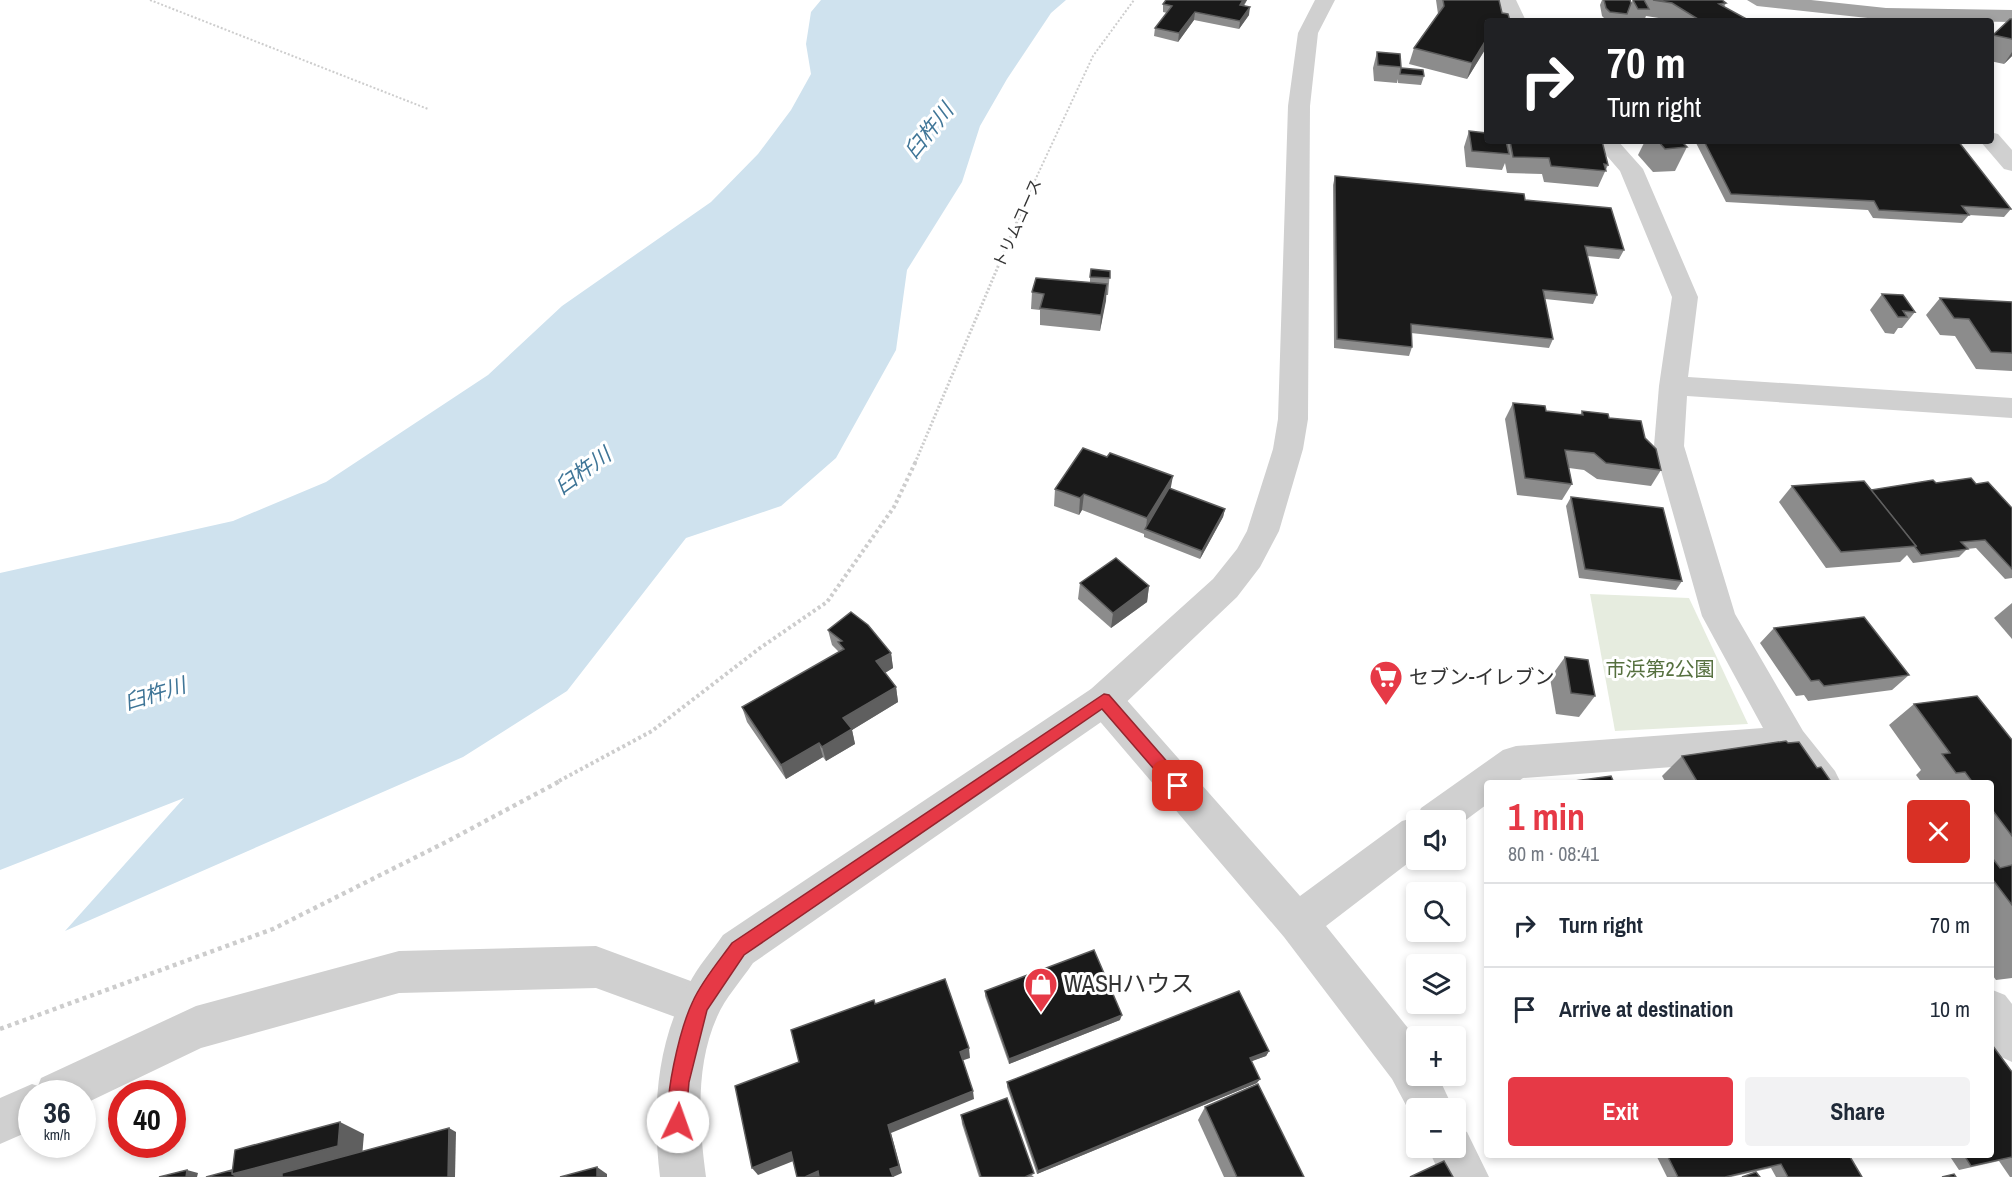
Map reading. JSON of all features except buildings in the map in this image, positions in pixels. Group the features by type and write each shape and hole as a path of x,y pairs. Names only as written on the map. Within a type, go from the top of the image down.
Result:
{"highway":[{"path":"1756,0 1889,17 2012,16"}],"street":[{"path":"682,1177 677,1142 680,1082 688,1042 700,1005 738,949 1104,700 1225,588 1249,558 1263,531 1275,496 1293,419 1299,106 1308,33 1325,0"},
{"path":"1506,0 1515,18"},
{"path":"1994,143 2010,160"},
{"path":"1608,144 1631,169 1685,297 1673,386 1669,446 1719,616 1790,742 1820,780"},
{"path":"1673,386 2012,408"},
{"path":"1104,700 1298,923 1408,1063 1426,1098"},
{"path":"1491,780 1516,762 1790,742"},
{"path":"1449,810 1484,785"},
{"path":"1298,923 1341,888 1406,841"},
{"path":"86,1080 196,1028 399,972 596,967 700,1005"},
{"path":"1994,1016 2012,1041"},
{"path":"0,1121 18,1113"},
{"path":"1456,1158 1466,1177"}],"path":[{"path":"150,0 428,110"},
{"name":"トリムコース","path":"0,1029 273,929 448,841 652,731 760,648 827,602 894,507 918,456 963,344 1050,145 1093,56 1134,0"}],"green space":[{"name":"市浜第2公園","path":"1590,594 1689,598 1748,724 1615,731"}],"water":[{"name":"臼杵川","path":"821,0 1066,0 1051,13 1007,79 980,126 962,182 907,270 896,350 836,458 781,506 686,538 567,691 463,757 65,931 184,798 0,870 0,573 233,521 326,482 488,375 562,306 711,202 758,154 791,110 811,74 806,44 811,12"}],"place":[{"name":"セブン-イレブン","path":"1386,706"},
{"name":"WASHハウス","path":"1041,1013"}],"route":[{"path":"678,1122 680,1082 688,1042 700,1005 738,949 785,914 1104,700 1178,786"}]}
